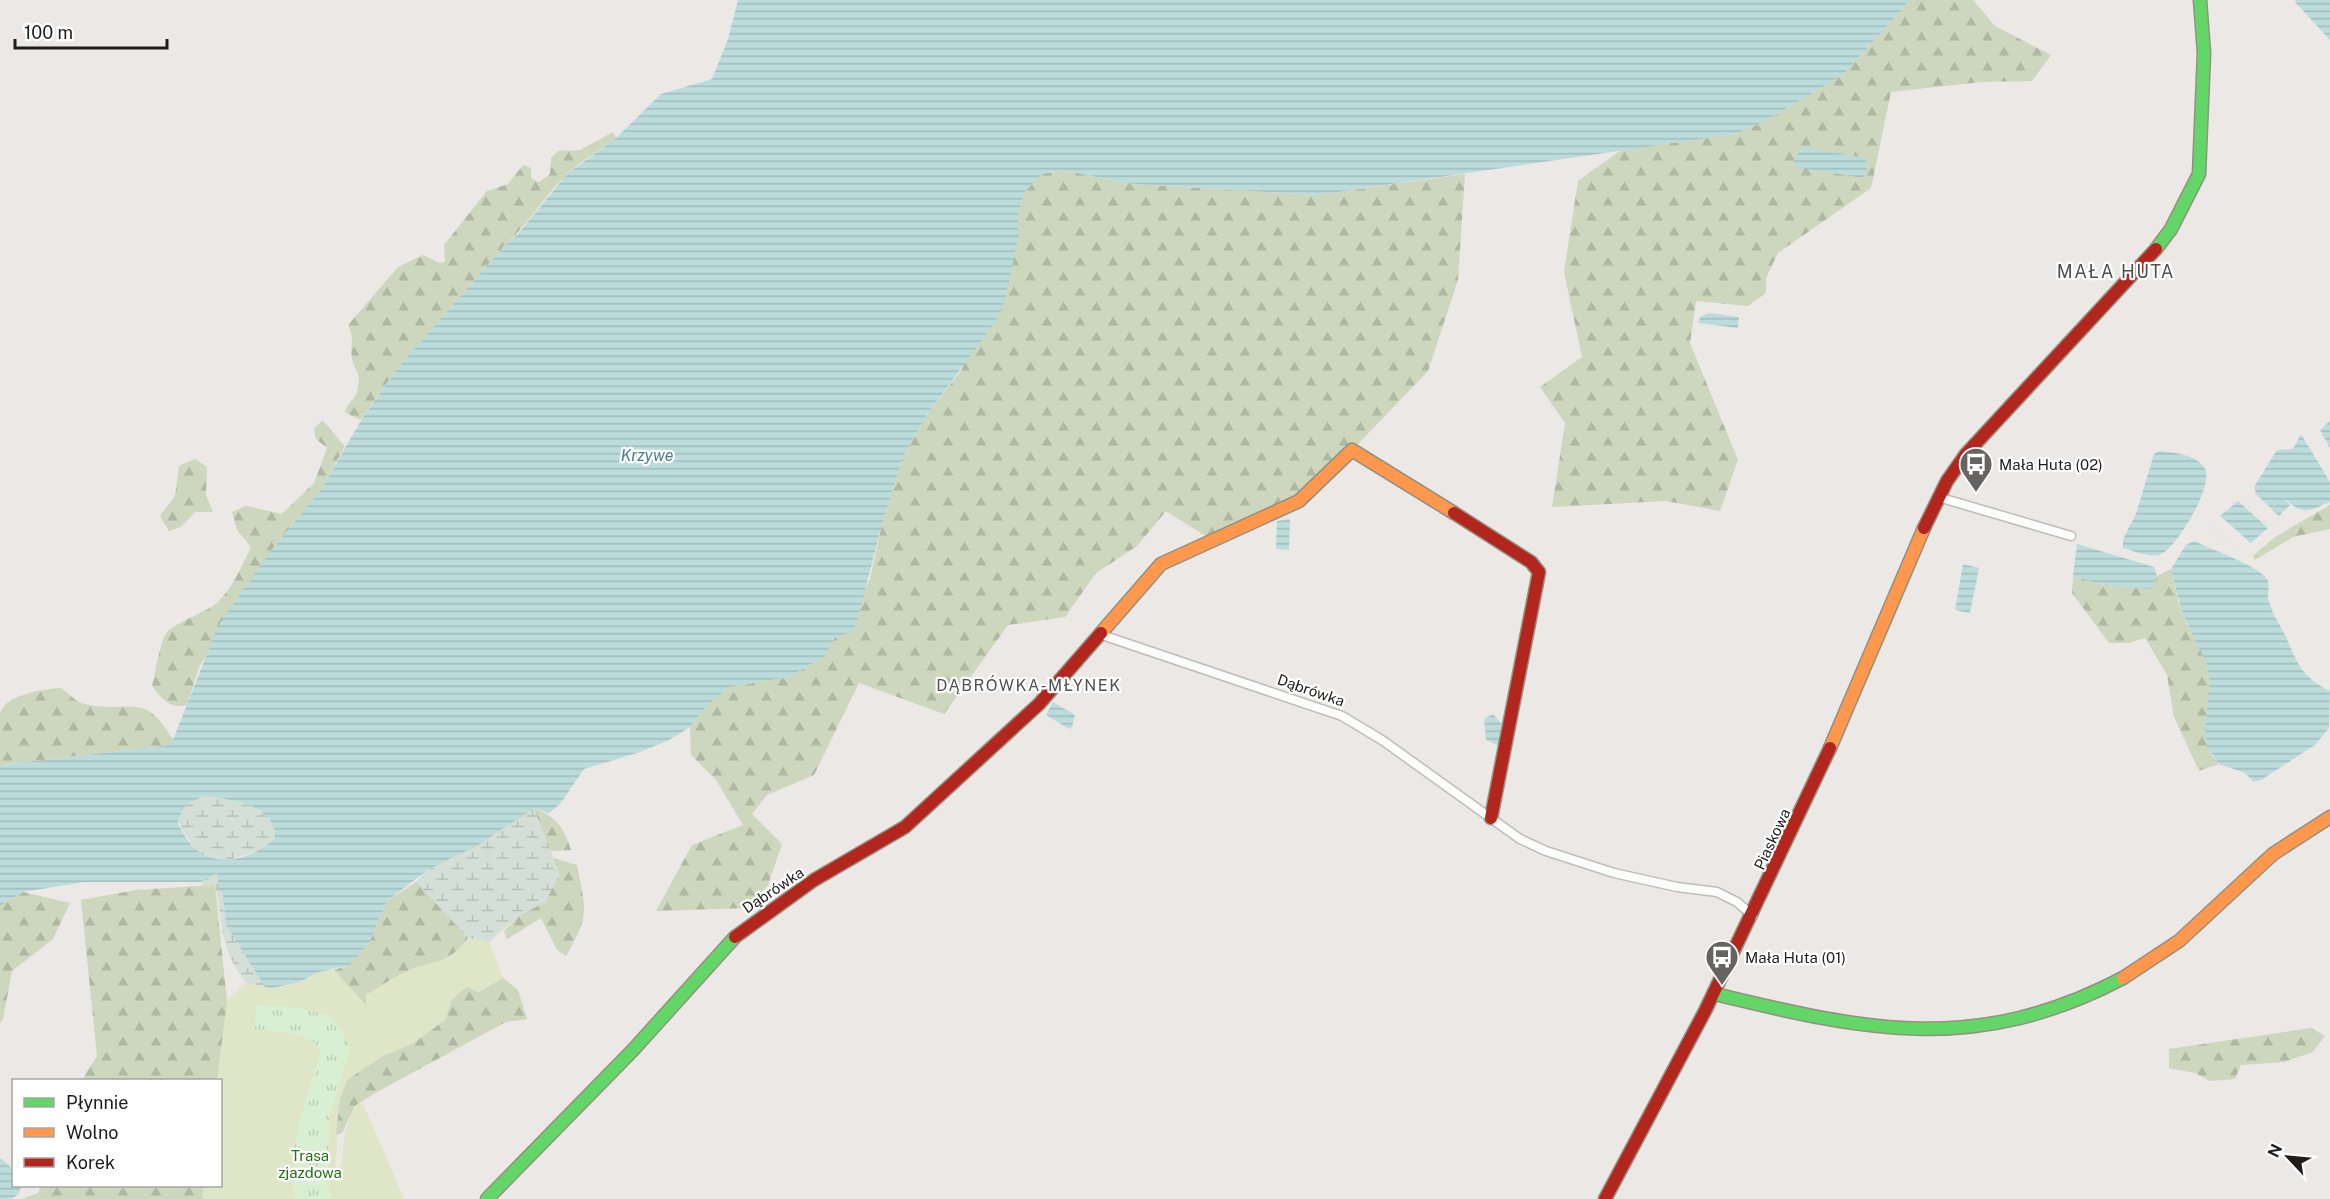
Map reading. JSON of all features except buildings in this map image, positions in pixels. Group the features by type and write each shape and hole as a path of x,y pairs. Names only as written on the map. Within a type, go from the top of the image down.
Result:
{"street":[{"name":"Piaskowa","path":"1605,1199 1715,994 1753,916 1862,681 1938,497 1947,481 1966,454 2143,266 2171,229 2191,194 2199,174 2202,147 2204,53 2200,0"},
{"name":"Dąbrówka","path":"487,1199 633,1050 740,931 814,880 905,827 1039,704 1161,564 1299,501 1352,450 1505,545 1530,562 1539,572 1491,818"},
{"path":"1938,497 2071,536"},
{"name":"Dąbrówka","path":"1099,634 1342,716 1382,740 1520,839 1545,851 1614,873 1677,887 1718,891 1737,902 1753,916"},
{"path":"1715,994 1795,1013 1875,1028 1912,1030 2015,1020 2076,1000 2125,976 2165,952 2272,855 2330,817"}],"green space":[{"path":"1910,0 1973,0 1995,26 2051,55 2032,81 1981,82 1891,92 1871,188 1778,253 1766,278 1766,293 1748,306 1696,301 1690,343 1738,460 1720,511 1666,501 1552,507 1565,423 1540,387 1582,357 1564,272 1578,181 1621,150 1735,134 1765,121 1843,75"},
{"path":"613,132 616,138 578,165 559,183 397,369 360,420 345,412 356,395 359,381 352,359 352,339 348,325 398,267 423,255 440,263 445,262 444,245 487,191 508,184 523,165 531,168 531,178 539,182 550,174 551,158 558,151 580,150"},
{"path":"1062,170 1133,184 1317,195 1465,174 1458,280 1428,371 1358,444 1353,443 1288,501 1207,537 1166,511 1137,546 1096,573 1065,617 1008,625 944,714 859,683 814,775 767,795 752,814 782,844 768,885 748,908 656,911 692,845 743,825 716,780 691,755 690,727 708,704 730,687 789,677 825,656 835,637 844,633 870,579 882,524 903,457 926,416 962,369 1012,259 1018,238 1018,215 1025,191 1042,174"},
{"path":"322,421 345,446 322,488 270,552 199,667 187,705 171,704 163,699 152,686 164,637 173,627 218,602 237,576 251,547 237,530 232,512 246,506 282,514 314,483 327,448 316,439 314,428"},
{"path":"195,459 207,467 206,495 213,512 195,512 181,527 169,531 160,516 175,496 179,466"},
{"path":"2330,505 2330,529 2293,537 2255,560 2253,556 2275,537"},
{"path":"2171,569 2182,614 2203,654 2209,672 2210,692 2206,735 2212,755 2219,764 2199,771 2174,717 2167,675 2145,638 2128,643 2109,643 2072,593 2073,576 2105,585 2151,589 2157,576"},
{"path":"61,688 85,704 144,709 153,714 174,741 171,745 0,765 0,714 3,707 17,697 26,694"},
{"path":"205,796 227,799 250,806 268,818 273,827 275,838 262,850 233,858 269,973 265,987 246,983 237,970 223,936 215,885 201,886 206,874 180,823 179,817 185,806"},
{"path":"534,808 554,819 565,835 571,850 552,851 535,839 464,917 468,938 456,952 400,974 366,995 366,1005 334,970 350,965 369,943 387,901 416,882 429,869"},
{"path":"534,808 560,875 545,902 519,916 489,942 468,938 416,882 429,869 478,845"},
{"path":"550,857 577,865 584,903 579,931 566,956 557,950 541,918 507,939 504,931 519,916"},
{"path":"215,885 227,1001 217,1079 83,1079 97,1056 81,900 136,890"},
{"path":"23,892 70,903 53,939 12,971 3,1019 0,1023 0,906"},
{"path":"468,938 489,942 503,978 478,992 467,987 452,999 445,1020 414,1043 383,1056 340,1099 335,1170 342,1165 348,1122 356,1107 362,1102 404,1199 202,1199 204,1187 222,1187 222,1079 217,1079 227,1001 246,983 278,987 334,970 366,1004 366,995 394,977 436,962 456,952"},
{"path":"503,978 518,990 527,1019 506,1022 375,1093 355,1106 342,1133 336,1135 340,1099 347,1080 383,1056 414,1043 445,1020 452,999 467,987 479,992"},
{"name":"Trasa zjazdowa","path":"256,1005 297,1008 330,1015 343,1033 350,1049 330,1115 327,1179 331,1199 295,1199 293,1180 295,1142 299,1123 321,1050 309,1039 300,1036 255,1029"},
{"path":"2311,1028 2325,1036 2313,1052 2284,1062 2241,1065 2235,1079 2210,1081 2195,1073 2169,1068 2169,1049"},
{"path":"41,1187 204,1187 202,1199 22,1199 38,1193"}],"water":[{"name":"Krzywe","path":"738,0 1910,0 1843,75 1765,121 1735,134 1317,195 1133,184 1062,170 1042,174 1025,191 1018,215 1018,238 1005,301 995,322 926,416 903,457 882,524 857,622 852,632 835,637 825,656 789,677 730,687 708,704 690,727 669,740 640,752 584,769 560,804 549,813 534,808 478,845 429,869 387,901 369,943 350,965 319,972 297,983 265,987 226,925 223,895 219,889 217,873 201,882 84,882 23,892 0,906 0,765 171,745 218,626 270,552 322,488 363,417 397,369 505,245 518,234 567,174 616,138 661,94 712,79 728,39","holes":["205,796 239,802 260,811 268,818 275,838 257,851 236,859 214,859 203,855 194,848 178,824 184,809 190,803"]},
{"path":"2295,0 2330,0 2330,40 2296,3"},
{"path":"1803,147 1866,158 1867,167 1863,178 1795,167 1794,159"},
{"path":"1709,313 1739,317 1738,328 1698,323 1700,317"},
{"path":"2330,421 2330,448 2320,430"},
{"path":"2301,434 2330,482 2330,502 2304,510 2295,507 2282,497 2290,505 2269,526 2246,504 2254,494 2271,509 2278,502 2271,508 2256,494 2254,487 2277,450 2293,449"},
{"path":"2159,451 2185,455 2197,460 2205,469 2206,477 2199,502 2175,542 2159,555 2150,555 2123,548 2123,539 2136,514 2154,454"},
{"path":"2238,501 2268,528 2239,553 2208,526"},
{"path":"1290,519 1289,550 1276,549 1277,521"},
{"path":"2194,541 2254,568 2267,579 2270,606 2296,659 2305,673 2330,691 2329,728 2315,745 2261,780 2254,782 2245,773 2219,764 2207,747 2205,729 2210,682 2206,662 2182,613 2171,569 2186,545"},
{"path":"2077,544 2154,567 2157,576 2151,589 2105,585 2073,576"},
{"path":"1963,564 1979,568 1970,613 1955,610"},
{"path":"1053,702 1075,715 1072,727 1069,729 1046,715"},
{"path":"1493,714 1501,723 1500,742 1497,745 1486,740 1484,719"},
{"path":"0,1159 12,1170 12,1187 21,1187 14,1198 0,1199"}],"pier":[{"path":"2254,494 2279,516 2269,526 2246,504"},
{"path":"2219,515 2252,544 2241,555 2208,526"}],"traffic: fast":[{"path":"2156,249 2171,229 2199,174 2204,53 2200,0"},
{"path":"487,1199 633,1050 735,937"},
{"path":"1715,994 1822,1018 1872,1026 1921,1029 1969,1027 2019,1018 2069,1002 2123,978"}],"traffic: slow":[{"path":"1101,633 1161,564 1299,501 1352,450 1454,513"},
{"path":"1830,748 1924,528"},
{"path":"2123,978 2179,941 2273,854 2330,817"}],"traffic: jam":[{"path":"1924,528 1947,481 1966,454 2156,249"},
{"path":"1454,513 1531,562 1539,572 1491,818"},
{"path":"735,937 814,880 905,827 1039,704 1101,633"},
{"path":"1605,1199 1705,1011 1830,748"}],"place":[{"name":"Mała Huta (02)","path":"1976,493"},
{"name":"Mała Huta (01)","path":"1722,986"}],"district":[{"name":"MAŁA HUTA","path":"2116,271"},
{"name":"DĄBRÓWKA-MŁYNEK","path":"1029,685"}]}
